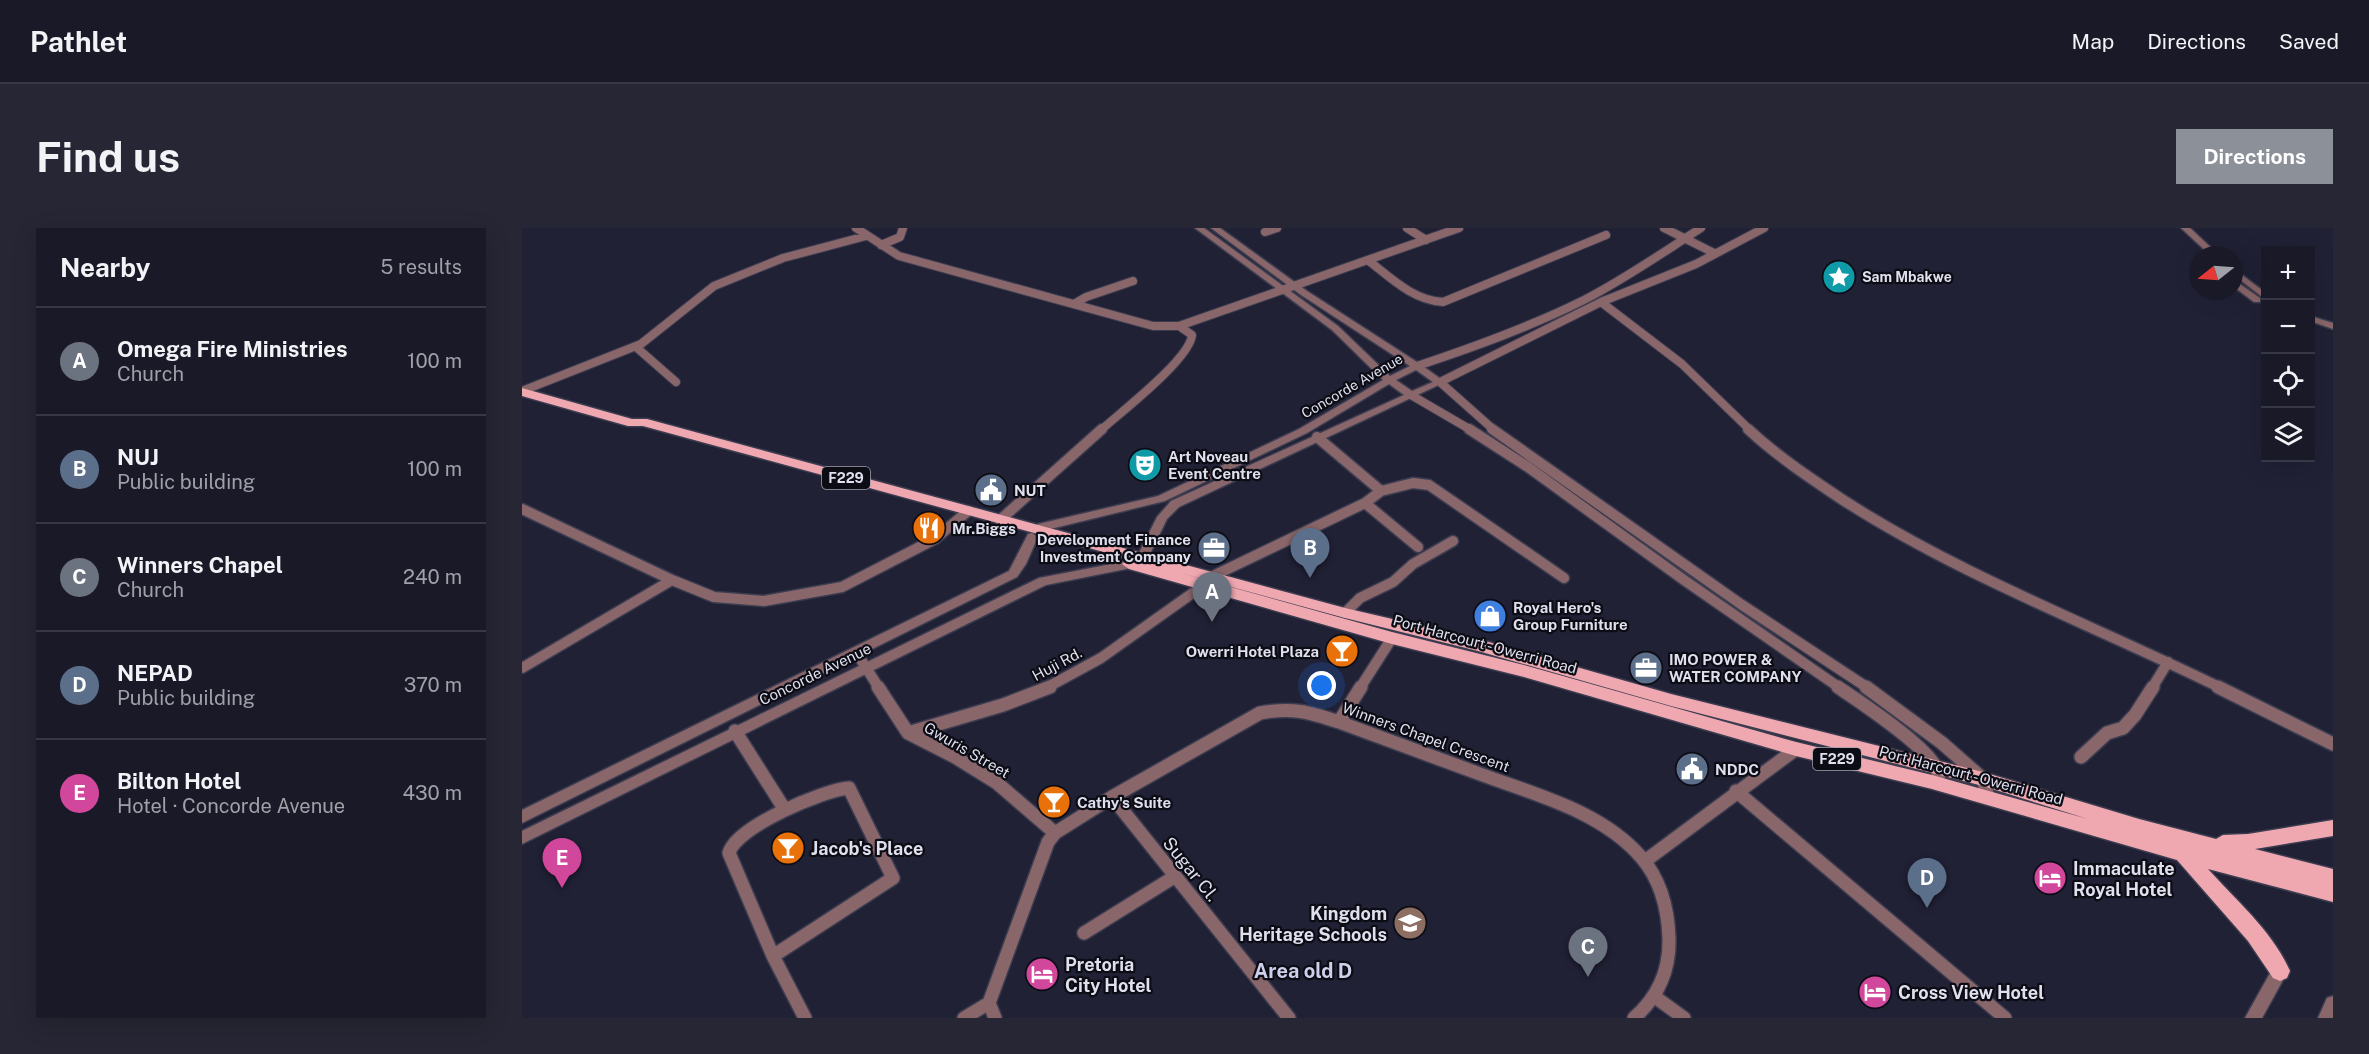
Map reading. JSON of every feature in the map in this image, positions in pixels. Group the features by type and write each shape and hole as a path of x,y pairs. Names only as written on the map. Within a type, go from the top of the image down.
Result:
{"main road":[{"name":"Port Harcourt - Owerri Road","path":"522,391 632,423 633,428 660,431 1209,581 1392,639 1671,700 1938,776 1988,797 2183,854 2333,892"},
{"name":"Port Harcourt - Owerri Road","path":"964,514 1000,520 1035,532"},
{"name":"Port Harcourt - Owerri Road","path":"1209,581 1478,645 1562,676 1796,749 1938,776 1983,779 2139,826 2333,877"},
{"path":"2206,844 2248,842 2333,828"},
{"path":"2183,854 2255,935 2280,971"}],"street":[{"path":"855,228 899,256 1153,326 1179,326 1458,228"},
{"path":"881,245 900,237 903,228"},
{"path":"1199,228 1335,328 1389,380 1528,467 1887,721 1918,747 1938,776"},
{"path":"1215,228 1295,286 1440,382 1491,429 1742,605 1864,685 1941,743 1983,779 1988,797"},
{"path":"1265,232 1277,228"},
{"path":"1407,228 1426,240"},
{"path":"1664,228 1702,244 1714,253"},
{"name":"Concorde Avenue","path":"522,817 1013,574 1035,532 1161,499 1303,431 1417,366 1493,341 1564,310 1609,287 1701,228"},
{"name":"Concorde Avenue","path":"522,838 1049,578 1138,561 1162,517 1175,504 1440,382 1601,302 1696,264 1760,228"},
{"path":"2175,228 2194,246"},
{"path":"2185,228 2205,246"},
{"path":"1369,261 1422,299 1432,303 1443,302 1606,235"},
{"path":"522,391 636,347 687,310 714,286 783,258 866,236"},
{"path":"2243,280 2261,295"},
{"path":"1074,304 1086,297 1132,281"},
{"path":"2243,289 2261,302"},
{"path":"1601,302 1682,364 1759,439 1802,473 1890,530 1984,578 2168,662 2333,744"},
{"path":"2315,320 2333,326"},
{"path":"1000,520 1178,359 1192,340 1192,335 1179,326"},
{"path":"2315,327 2333,333"},
{"path":"636,347 676,382"},
{"path":"1317,437 1381,491 1413,483 1429,485 1564,578"},
{"name":"Huji Rd.","path":"908,733 1023,698 1059,682 1103,656 1209,581 1365,503 1381,491"},
{"path":"1365,503 1418,547"},
{"path":"522,509 672,580 714,597 764,601 842,587 935,539 964,514"},
{"path":"1345,613 1360,597 1393,582 1413,564 1453,541"},
{"path":"522,668 672,580"},
{"path":"1339,722 1392,639"},
{"name":"Gwuris Street","path":"856,652 908,733 955,757 997,783 1055,833"},
{"path":"2081,757 2107,733 2123,728 2135,715 2168,662"},
{"name":"Winners Chapel Crescent","path":"1055,833 1112,797 1260,713 1283,709 1305,711 1572,808 1607,829 1645,861 1666,911 1669,942 1666,974 1655,997 1634,1018"},
{"path":"735,731 785,810"},
{"path":"1645,861 1736,791 1796,749"},
{"path":"773,956 893,878 849,788 829,790 785,810 733,844 729,853 773,956 804,1018"},
{"path":"1736,791 1982,996 2004,1018"},
{"name":"Sugar Cl.","path":"1112,797 1289,1018"},
{"path":"964,1018 989,1003 1048,842 1055,833"},
{"path":"1084,933 1174,877"},
{"path":"2253,1018 2280,971"},
{"path":"1655,997 1684,1018"},
{"path":"989,1003 995,1018"},
{"path":"2326,1018 2333,1004"}],"place":[{"name":"Sam Mbakwe","path":"1839,277"},
{"name":"Art Noveau Event Centre","path":"1145,465"},
{"name":"NUT","path":"991,490"},
{"name":"Mr.Biggs","path":"929,528"},
{"name":"Development Finance Investment Company","path":"1214,548"},
{"name":"NUJ","path":"1310,578"},
{"name":"Royal Hero's Group Furniture","path":"1490,616"},
{"name":"Omega Fire Ministries","path":"1212,622"},
{"name":"Owerri Hotel Plaza","path":"1342,651"},
{"name":"IMO POWER & WATER COMPANY","path":"1646,668"},
{"name":"NDDC","path":"1692,769"},
{"name":"Cathy's Suite","path":"1054,802"},
{"name":"Jacob's Place","path":"788,848"},
{"name":"Immaculate Royal Hotel","path":"2050,878"},
{"name":"Bilton Hotel","path":"562,888"},
{"name":"NEPAD","path":"1927,908"},
{"name":"Kingdom Heritage Schools","path":"1410,923"},
{"name":"Pretoria City Hotel","path":"1042,974"},
{"name":"Winners Chapel","path":"1588,977"},
{"name":"Cross View Hotel","path":"1875,992"}],"district":[{"name":"Area old D","path":"1303,971"}]}
